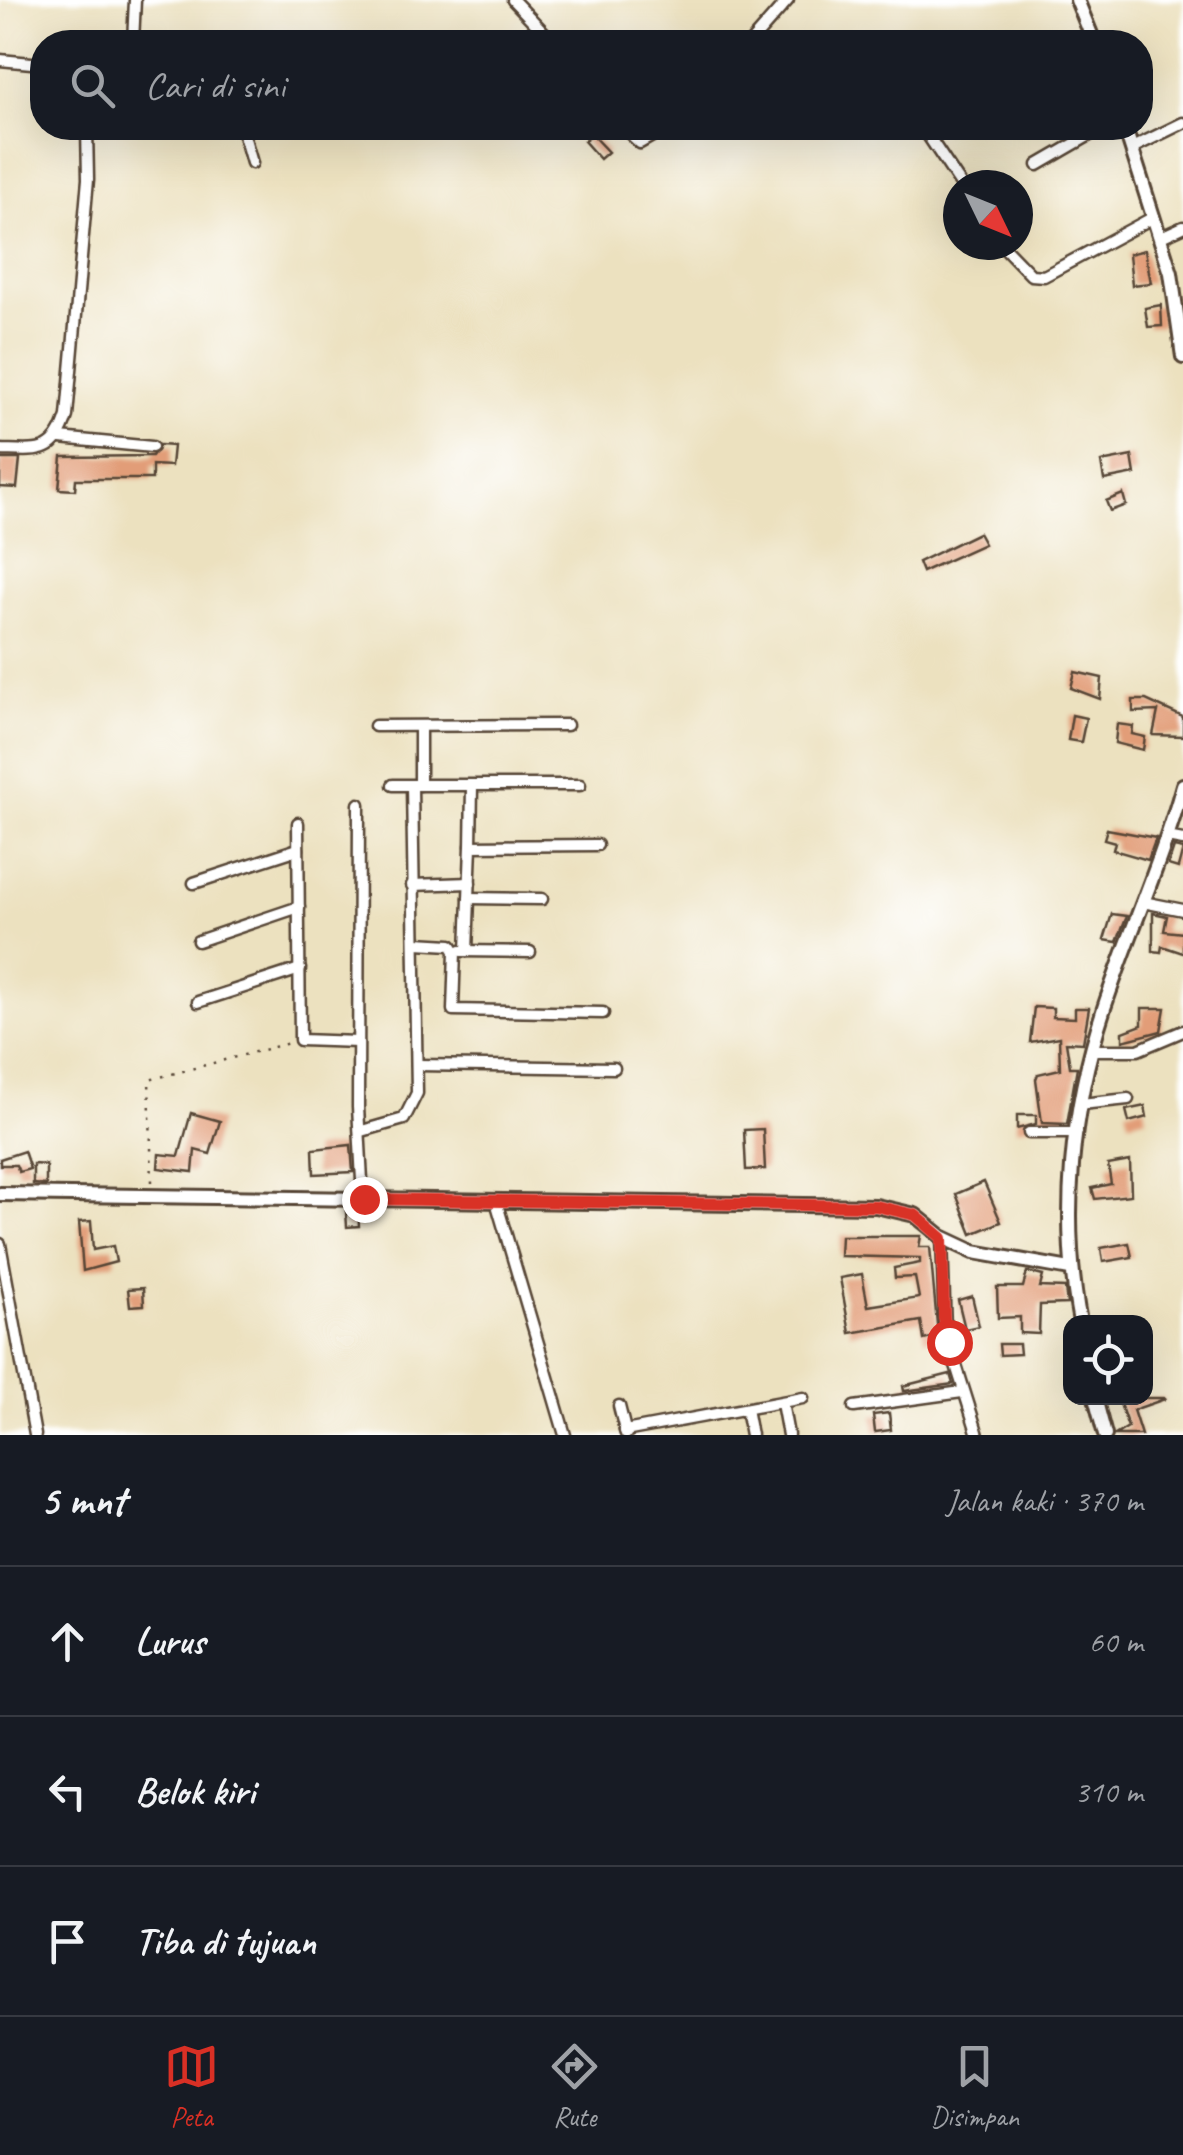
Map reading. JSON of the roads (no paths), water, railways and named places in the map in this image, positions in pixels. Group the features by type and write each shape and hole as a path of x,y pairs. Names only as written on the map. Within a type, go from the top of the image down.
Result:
{"street":[{"path":"134,30 135,0"},
{"path":"513,0 541,30"},
{"path":"762,30 788,0"},
{"path":"1077,0 1089,30"},
{"path":"0,60 30,63"},
{"path":"1153,138 1183,123"},
{"path":"0,450 48,448 60,438 67,416 85,228 87,140"},
{"path":"245,140 252,163"},
{"path":"931,140 951,170"},
{"path":"1038,165 1081,140"},
{"path":"1129,140 1161,236 1183,357"},
{"path":"1132,148 1148,140"},
{"path":"1016,260 1031,275 1044,276 1154,217"},
{"path":"1161,236 1183,227"},
{"path":"60,438 152,446"},
{"path":"375,726 568,724"},
{"path":"362,1132 404,1119 417,1093 417,943 412,886 420,728"},
{"path":"393,785 580,785"},
{"path":"472,786 470,883 453,1010 603,1013"},
{"path":"1079,1315 1070,1269 1076,1133 1081,1104 1092,1050 1183,786"},
{"path":"359,804 358,1042 364,1199"},
{"path":"298,823 300,1040 358,1042"},
{"path":"1167,837 1183,840"},
{"path":"472,846 597,845"},
{"path":"194,883 298,849"},
{"path":"412,886 470,883"},
{"path":"468,898 542,899"},
{"path":"1143,902 1183,910"},
{"path":"198,941 299,907"},
{"path":"417,943 451,945 461,951 530,952"},
{"path":"198,1002 300,969"},
{"path":"1092,1050 1146,1048 1183,1032"},
{"path":"417,1065 614,1068"},
{"path":"1081,1104 1128,1098"},
{"path":"1029,1133 1076,1133"},
{"path":"0,1194 876,1206 915,1215 942,1238 974,1252 1070,1269"},
{"path":"496,1201 564,1435"},
{"path":"942,1238 945,1330 978,1435"},
{"path":"0,1244 35,1435"},
{"path":"854,1407 962,1392"},
{"path":"619,1406 626,1433 803,1398"},
{"path":"782,1403 788,1435"},
{"path":"1097,1405 1104,1435"},
{"path":"746,1410 751,1435"}]}
